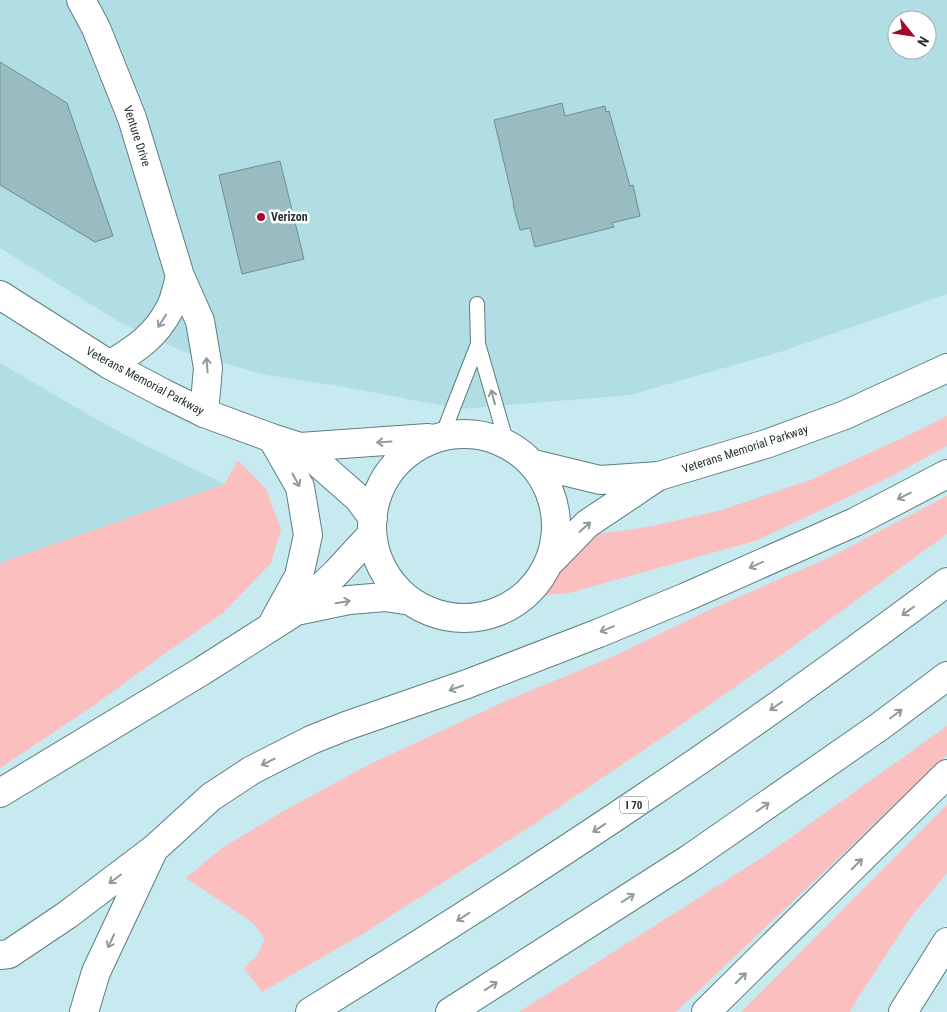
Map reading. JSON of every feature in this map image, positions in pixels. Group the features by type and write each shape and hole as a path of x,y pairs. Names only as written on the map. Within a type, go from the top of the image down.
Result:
{"main road":[{"name":"Venture Drive","path":"81,0 96,28 132,118 180,276 200,321 208,368 204,413"},
{"path":"110,365 142,344 156,330 170,309 180,276"},
{"name":"Veterans Memorial Parkway","path":"0,295 110,365 204,413 300,447 437,437 462,432 492,437 520,450 534,464 600,480 659,476 766,444 845,415 947,368"},
{"path":"437,437 406,453 386,476 374,504 372,526 379,564 396,589 421,608 450,617 481,617 510,607 534,587 551,561 587,524 659,476"},
{"path":"270,628 298,576 308,535 300,487 272,438"},
{"name":"Veterans Memorial Parkway","path":"300,447 358,498 372,526"},
{"path":"534,464 554,500 557,531 551,561"},
{"path":"0,955 9,954 67,915 154,849 211,797 252,770 312,740 346,726 467,684 677,601 855,522 947,474"},
{"path":"0,792 202,671 296,611 336,572 372,526"},
{"name":"I 70","path":"310,1012 413,949 649,795 835,665 947,582"},
{"path":"296,611 349,600 385,598 411,601"},
{"path":"450,1012 689,859 879,727 947,676"},
{"path":"706,1012 947,774"},
{"path":"84,1012 96,972 154,849"},
{"path":"904,1012 947,942"}],"lane":[{"path":"477,304 478,344 507,444"},
{"path":"437,437 478,344"}],"shaded area":[{"path":"0,0 947,0 947,294 780,352 630,395 460,409 345,387 261,374 182,351 121,323 0,248"},
{"path":"0,363 142,444 225,484 0,563"},
{"path":"947,416 947,446 890,477 758,540 569,593 522,597 564,556 600,534 653,526 722,510 810,480"},
{"path":"238,460 266,489 281,529 271,563 223,613 93,706 0,768 0,563 225,484"},
{"path":"947,496 947,534 781,655 528,828 361,935 262,992 244,968 258,954 265,939 253,923 186,878 222,848 282,812 366,766 512,698 610,658 709,610 828,558"},
{"path":"947,726 947,755 676,1012 519,1012 769,853"},
{"path":"947,805 947,873 908,921 850,1012 741,1012"}],"building":[{"path":"0,62 67,103 113,236 95,242 0,185"},
{"path":"562,103 565,116 605,106 606,112 609,111 630,186 633,185 640,216 612,223 614,227 535,247 530,228 520,230 494,120"},
{"name":"Verizon","path":"280,161 304,259 242,274 219,175"}],"place":[{"name":"Verizon","path":"261,217"}]}
